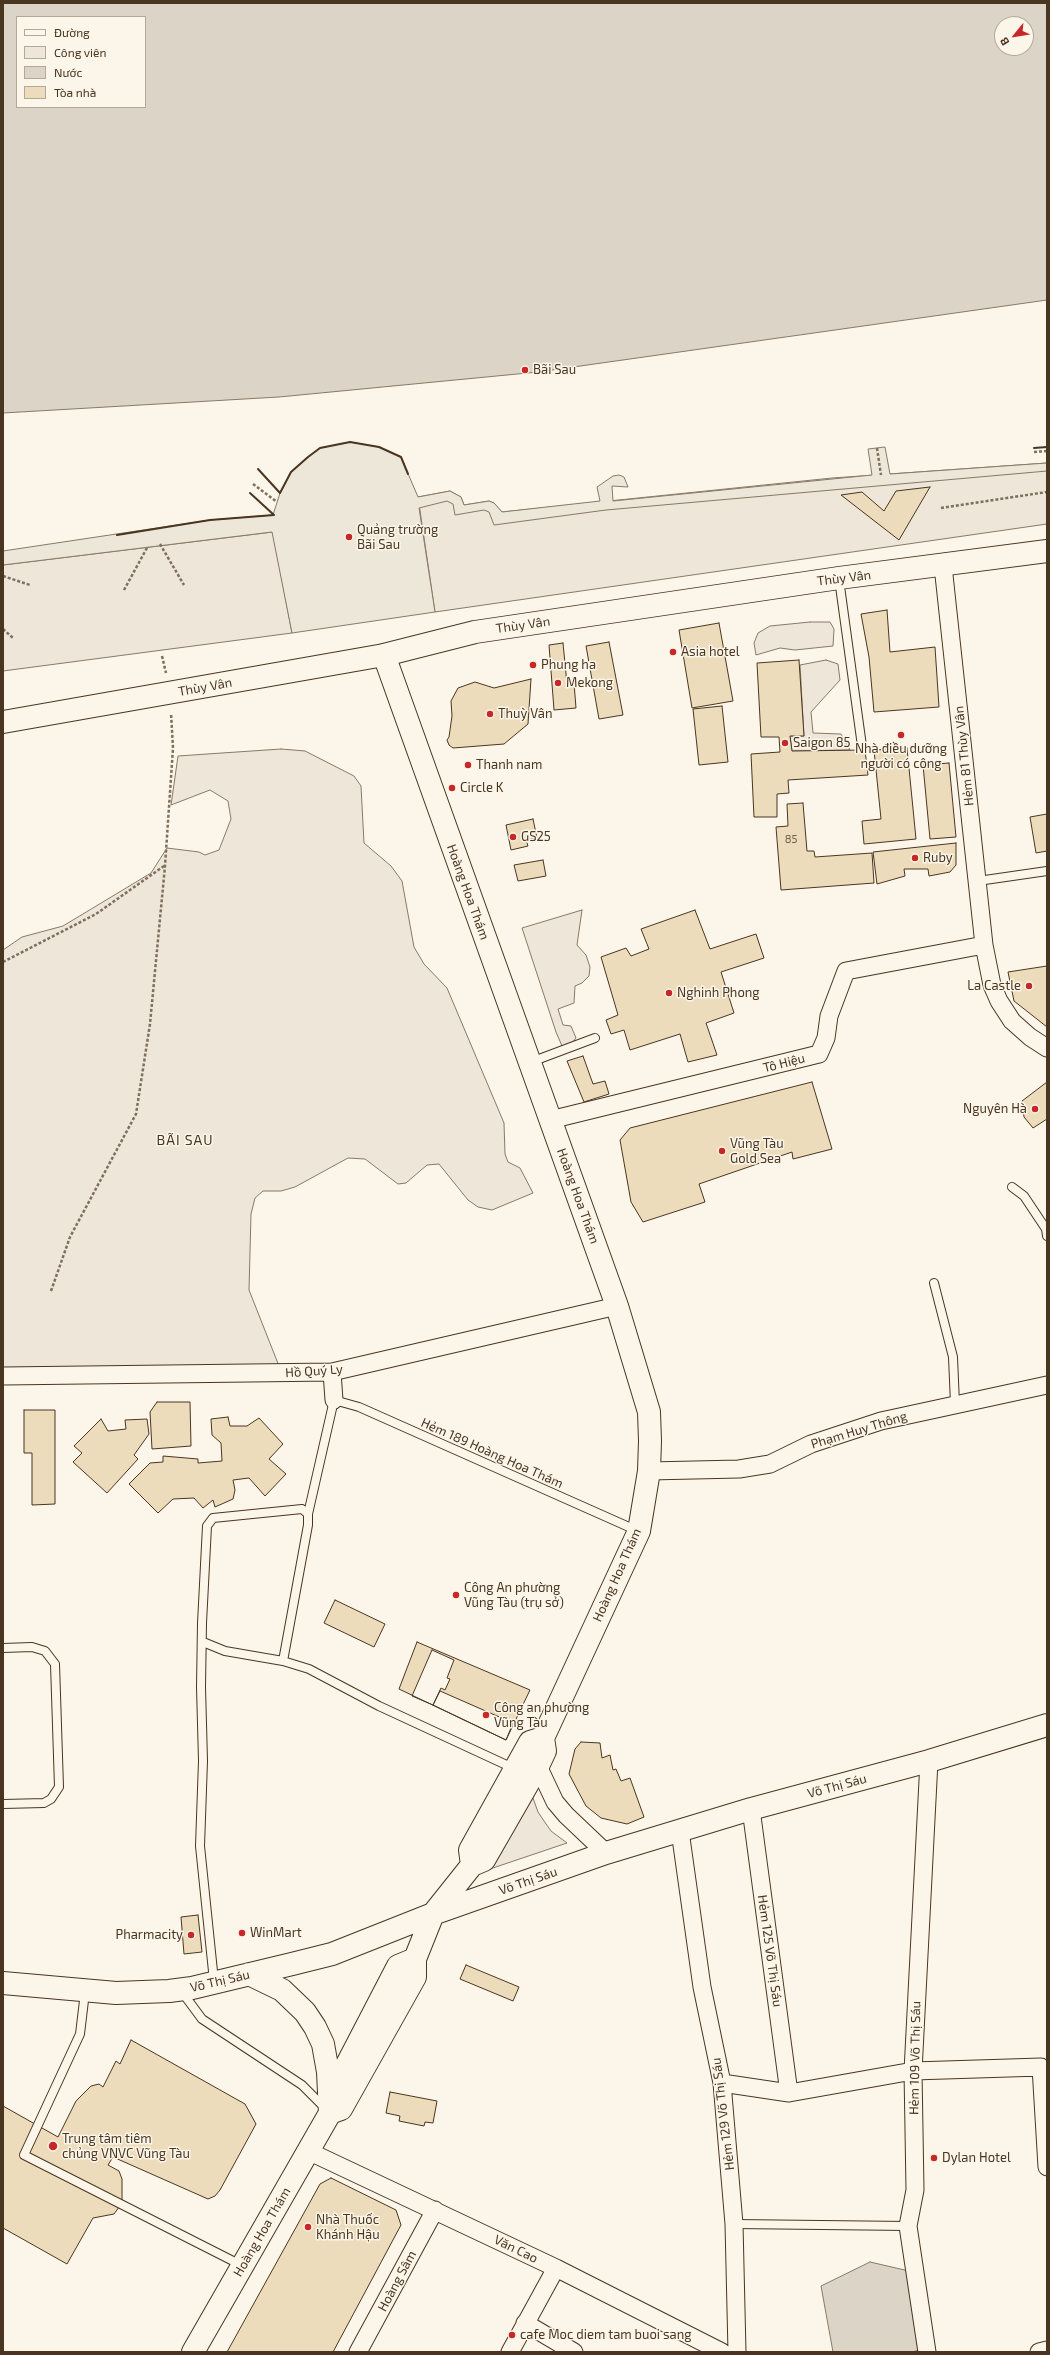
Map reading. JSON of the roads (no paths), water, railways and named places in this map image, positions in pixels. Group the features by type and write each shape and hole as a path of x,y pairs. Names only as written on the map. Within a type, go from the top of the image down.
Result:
{"main road":[{"name":"Thùy Vân","path":"3,722 170,694 384,655 475,632 839,578 943,566 1047,551"},
{"name":"Hoàng Hoa Thám","path":"193,2352 308,2151 329,2106 341,2109 415,1977 415,1959 433,1914 472,1865 484,1860 538,1766 545,1751 542,1738 639,1531 649,1471 649,1412 617,1306 384,655"},
{"name":"Võ Thị Sáu","path":"3,1983 116,1994 180,1989 332,1954 433,1914 606,1853 751,1809 929,1761 1047,1725"},
{"path":"472,1865 470,1850 530,1742 542,1738"},
{"path":"249,1974 282,1990 306,2012 323,2044 328,2072 329,2106"}],"street":[{"name":"Hẻm 81 Thùy Vân","path":"943,566 984,945 992,985 998,1001 1012,1021 1030,1037 1047,1048"},
{"name":"Tô Hiệu","path":"550,1120 819,1054 826,1038 829,1016 846,971 984,945"},
{"name":"Hồ Quý Ly","path":"3,1376 332,1372 617,1306"},
{"path":"332,1372 334,1400"},
{"name":"Phạm Huy Thông","path":"649,1471 740,1469 770,1464 840,1433 881,1421 1047,1385"},
{"name":"Hẻm 109 Võ Thị Sáu","path":"927,2352 908,2226 915,2190 913,2071 929,1761"},
{"path":"538,1766 558,1806 606,1853"},
{"name":"Hẻm 125 Võ Thị Sáu","path":"751,1809 789,2093"},
{"name":"Hẻm 129 Võ Thị Sáu","path":"680,1831 702,1987 722,2083 734,2224 737,2352"},
{"path":"722,2083 789,2093 913,2071 1041,2067 1047,2167"},
{"name":"Văn Cao","path":"308,2151 556,2268 722,2352"},
{"name":"Hoàng Sâm","path":"358,2352 435,2210"},
{"path":"510,2352 556,2268"},
{"path":"525,2323 574,2352"},
{"path":"1039,2352 1047,2350"}],"lane":[{"path":"839,578 862,746"},
{"path":"978,881 1047,871"},
{"path":"530,1062 595,1038"},
{"path":"1012,1187 1024,1196 1046,1229 1047,1236"},
{"path":"934,1283 950,1339 953,1357 955,1404"},
{"path":"283,1661 308,1526 308,1514 334,1400"},
{"name":"Hẻm 189 Hoàng Hoa Thám","path":"334,1400 359,1407 639,1531"},
{"path":"214,1982 200,1846 203,1761 201,1687 207,1526 213,1518 302,1508 308,1514"},
{"path":"203,1642 225,1650 283,1661 309,1669 379,1706 515,1769"},
{"path":"3,1648 32,1647 45,1651 55,1664 59,1788 52,1798 44,1803 3,1804"},
{"path":"180,1989 202,2019 302,2085 329,2106"},
{"path":"85,1992 80,2034 24,2155 242,2266"},
{"path":"734,2224 908,2226"}],"water":[{"path":"3,3 1047,3 1047,300 538,372 279,397 3,413"},
{"path":"870,2262 909,2271 926,2348 912,2352 833,2352 821,2286"}],"place":[{"name":"Bãi Sau","path":"525,370"},
{"name":"Quảng trường Bãi Sau","path":"349,537"},
{"name":"Asia hotel","path":"673,652"},
{"name":"Phung ha","path":"533,665"},
{"name":"Mekong","path":"558,683"},
{"name":"Thuỳ Vân","path":"490,714"},
{"name":"Nhà điều dưỡng người có công","path":"901,735"},
{"name":"Saigon 85","path":"785,743"},
{"name":"Thanh nam","path":"468,765"},
{"name":"Circle K","path":"452,788"},
{"name":"GS25","path":"513,837"},
{"name":"Ruby","path":"915,858"},
{"name":"La Castle","path":"1029,986"},
{"name":"Nghinh Phong","path":"669,993"},
{"name":"Nguyên Hà","path":"1035,1109"},
{"name":"Vũng Tàu Gold Sea","path":"722,1151"},
{"name":"Công An phường Vũng Tàu (trụ sở)","path":"456,1595"},
{"name":"Công an phường Vũng Tàu","path":"486,1715"},
{"name":"WinMart","path":"242,1933"},
{"name":"Pharmacity","path":"191,1935"},
{"name":"Trung tâm tiêm chủng VNVC Vũng Tàu","path":"53,2146"},
{"name":"Dylan Hotel","path":"934,2158"},
{"name":"Nhà Thuốc Khánh Hậu","path":"308,2227"},
{"name":"cafe Moc diem tam buoi sang","path":"512,2335"}],"district":[{"name":"BÃI SAU","path":"185,1140"}]}
